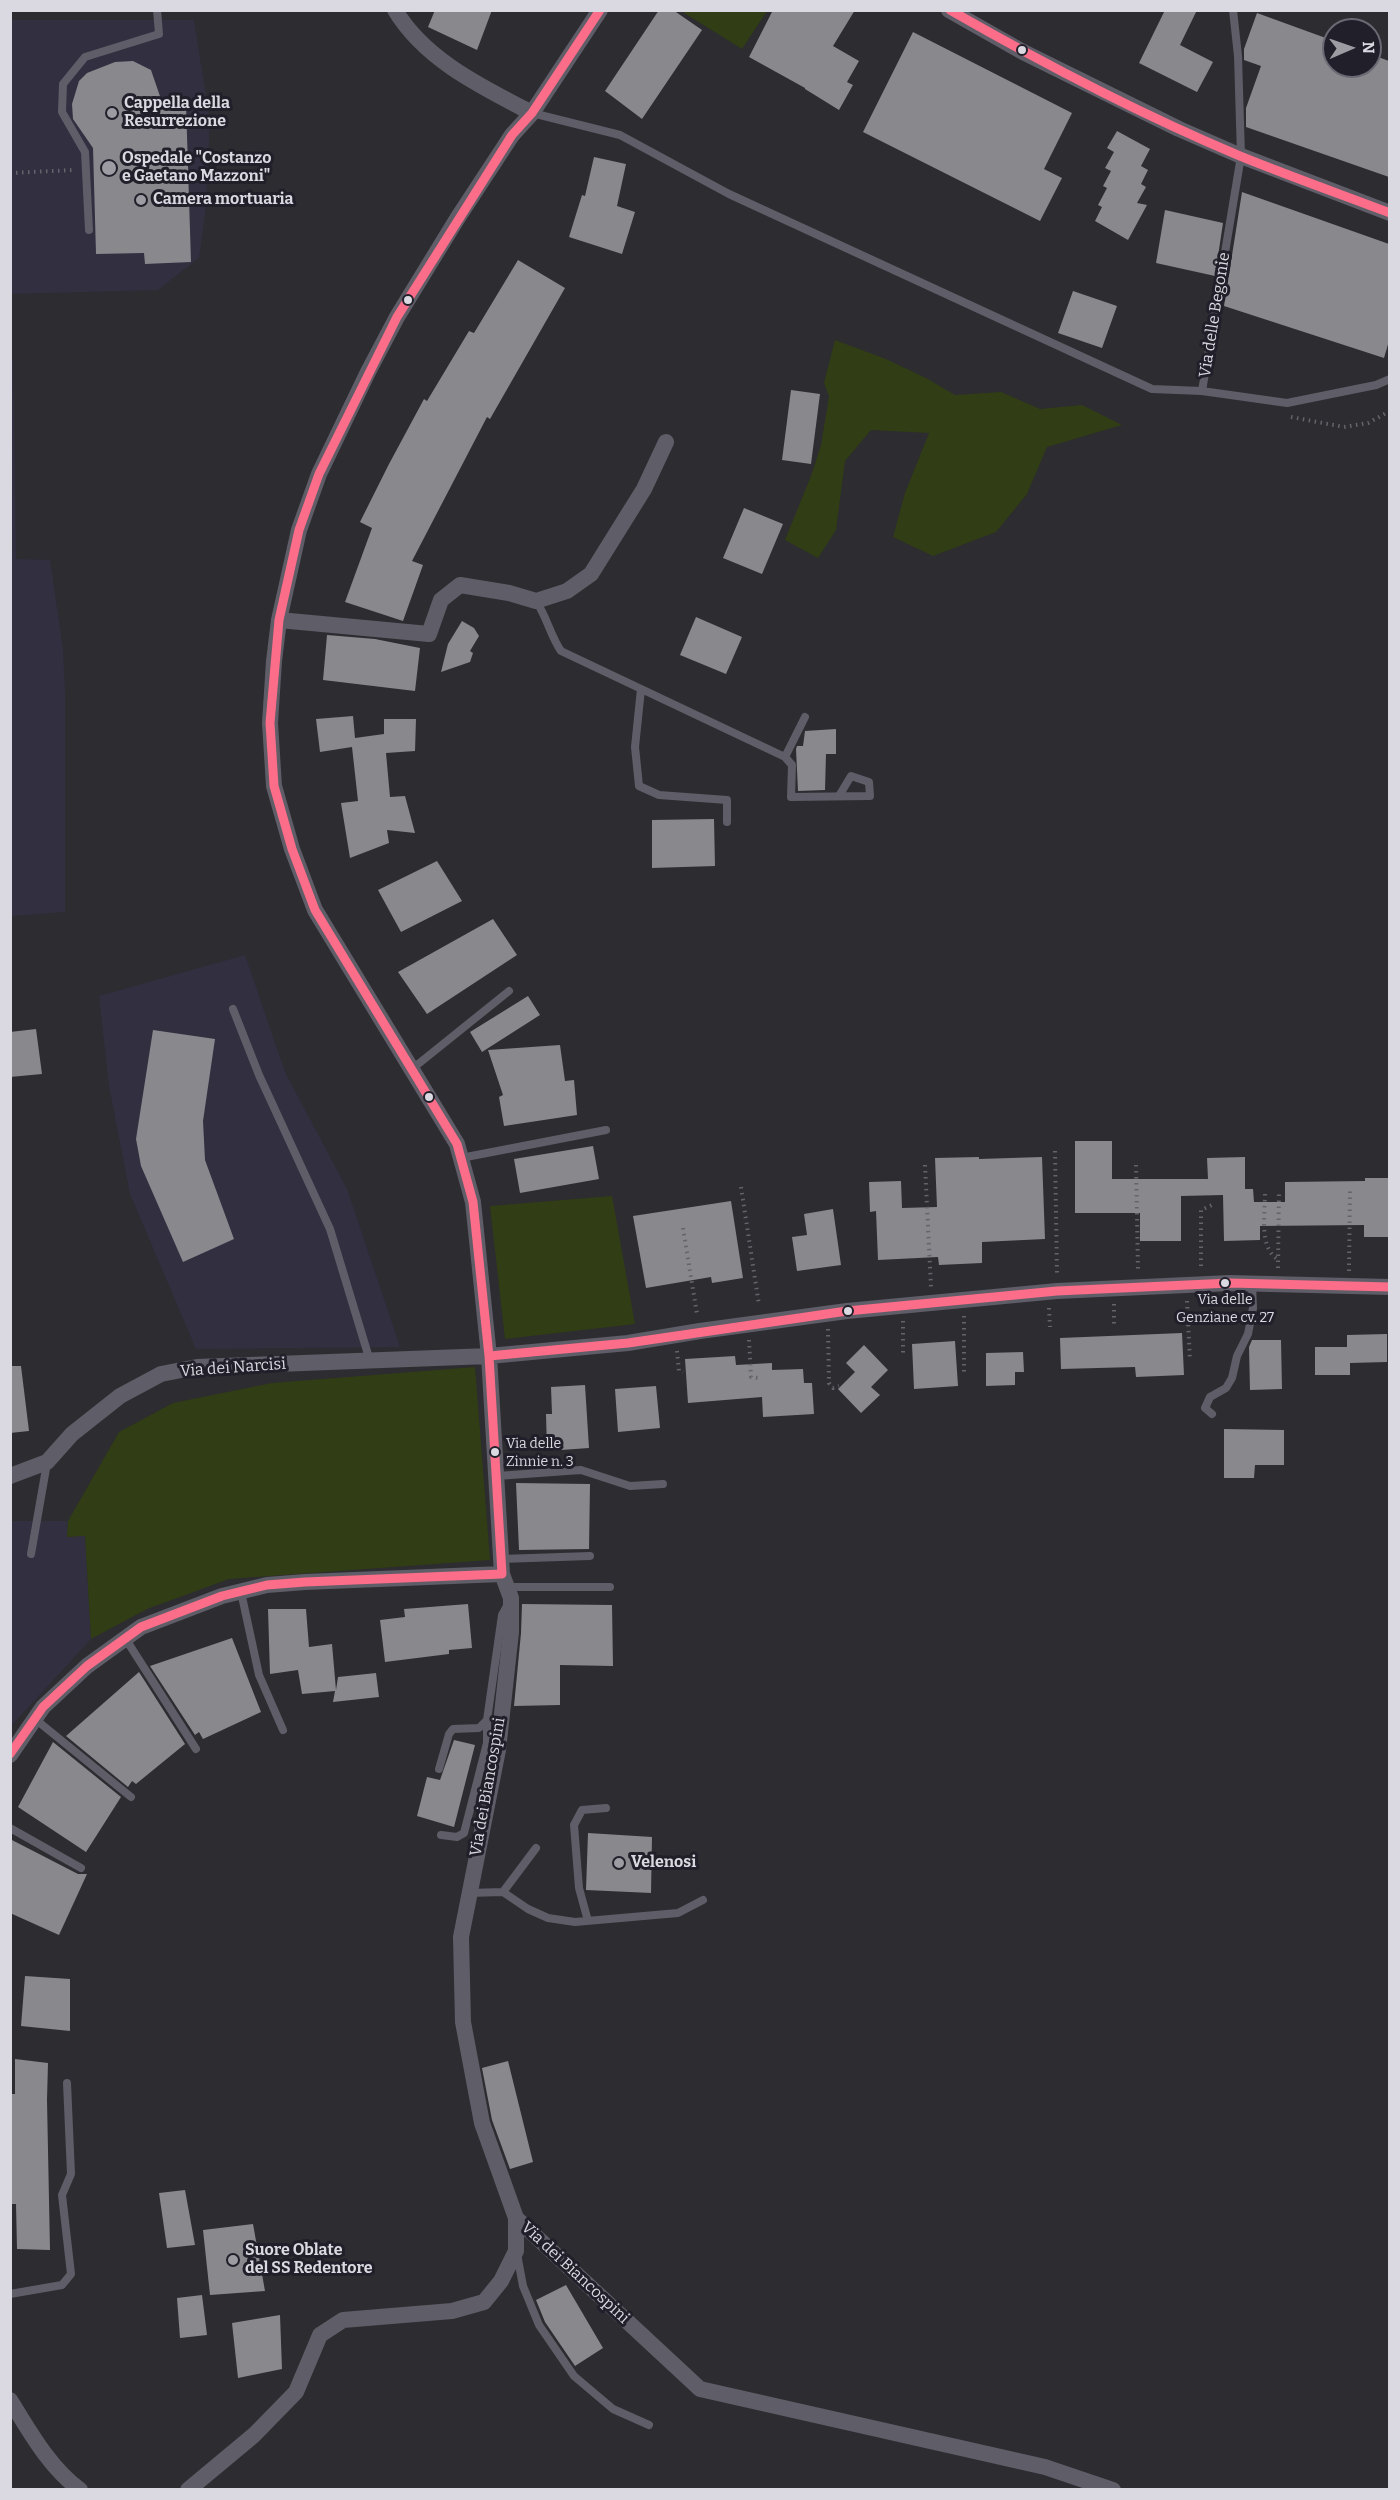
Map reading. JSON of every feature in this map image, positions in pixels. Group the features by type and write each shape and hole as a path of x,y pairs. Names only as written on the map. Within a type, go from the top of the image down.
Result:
{"street":[{"path":"395,10 418,41 472,82 532,113"},
{"name":"Via dei Biancospini","path":"600,10 532,113 512,135 457,219 368,372 319,474 299,530 279,620 270,723 274,786 289,839 315,910 458,1144 473,1202 489,1356 511,1632 498,1750 461,1936 463,2022 482,2123 516,2218 700,2389 1045,2467 1113,2490"},
{"path":"953,11 1023,52 1148,114 1241,156 1389,213"},
{"path":"279,620 429,634 441,600 460,585 509,592 536,601 567,591 591,574 644,489 666,442"},
{"name":"Via dei Narcisi","path":"10,1476 47,1462 72,1434 120,1396 161,1374 198,1367 489,1356 628,1343 828,1314 1057,1291 1252,1284 1389,1287"},
{"path":"10,1755 43,1707 87,1666 141,1627 222,1596 267,1585 305,1582 506,1579"},
{"path":"188,2490 254,2435 296,2392 320,2336 343,2320 452,2311 484,2302 501,2281 516,2251 516,2218"},
{"path":"10,2400 40,2448 80,2490"}],"lane":[{"path":"88,230 85,152 62,112 63,84 86,57 159,34 157,10"},
{"name":"Via delle Begonie","path":"1233,10 1238,56 1241,156 1202,391 1287,403 1376,385 1389,379"},
{"path":"532,113 620,135 729,194 1152,389 1202,391"},
{"path":"536,601 547,616 555,642 561,651 785,757 792,765 791,797 839,796"},
{"path":"641,689 635,747 639,786 659,795 727,800 727,822"},
{"path":"785,757 805,717"},
{"path":"412,1069 509,992"},
{"path":"233,1009 259,1075 330,1229 370,1360"},
{"path":"461,1158 606,1130"},
{"path":"1212,1414 1205,1408 1210,1397 1226,1388 1232,1378 1237,1356 1248,1334 1253,1308 1252,1284"},
{"path":"31,1554 47,1462"},
{"path":"497,1476 581,1470 630,1486 663,1484"},
{"path":"506,1579 590,1556"},
{"path":"506,1579 610,1587"},
{"path":"441,1834 457,1837 464,1833 487,1743 487,1720 506,1579"},
{"path":"241,1592 260,1675 284,1730"},
{"path":"125,1638 196,1749"},
{"path":"35,1719 130,1797"},
{"path":"439,1769 449,1734 453,1729 478,1728 487,1720"},
{"path":"588,1920 579,1888 574,1825 582,1810 606,1808"},
{"path":"10,1828 81,1868"},
{"path":"503,1893 536,1848"},
{"path":"469,1893 503,1893 528,1909 548,1918 575,1922 678,1913 703,1900"},
{"path":"10,2294 62,2285 71,2274 62,2195 71,2174 66,2083"},
{"path":"516,2251 524,2286 538,2325 574,2376 613,2409 649,2425"}],"path":[{"path":"10,173 86,169"},
{"path":"1281,415 1344,427 1368,423 1389,411"},
{"path":"1055,1151 1057,1291"},
{"path":"925,1165 932,1303"},
{"path":"1136,1165 1138,1288"},
{"path":"741,1187 755,1323 751,1377 758,1378"},
{"path":"1349,1285 1350,1190"},
{"path":"1279,1284 1277,1259 1280,1191"},
{"path":"1265,1194 1267,1245 1271,1254 1277,1259"},
{"path":"1190,1360 1194,1285 1202,1210 1212,1205"},
{"path":"683,1228 700,1331"},
{"path":"964,1300 964,1372"},
{"path":"903,1306 903,1358"},
{"path":"828,1314 829,1383 833,1388 839,1386"}],"shaded area":[{"name":"Ospedale \"Costanzo e Gaetano Mazzoni\"","path":"10,20 194,20 210,121 205,215 199,258 158,290 11,294"},
{"path":"10,339 13,364 16,559 50,560 63,649 65,692 65,912 11,916"},
{"path":"245,955 285,1072 347,1189 400,1347 196,1349 130,1194 109,1086 99,996"},
{"path":"11,1521 68,1521 67,1537 85,1535 91,1639 11,1726"}],"green space":[{"path":"681,11 767,11 742,49"},
{"path":"835,340 886,359 955,395 1001,392 1040,409 1082,405 1122,425 1047,447 1027,494 996,532 933,556 893,537 905,493 929,433 871,430 845,461 836,530 818,558 785,540 821,445 829,396 824,383"},
{"path":"612,1196 635,1324 505,1339 490,1206"},
{"path":"475,1367 490,1560 229,1579 147,1609 91,1639 85,1536 67,1537 68,1521 119,1432 173,1403 272,1383"}],"building":[{"path":"435,10 492,10 477,50 428,27"},
{"path":"659,10 673,10 702,30 642,119 605,91"},
{"path":"773,10 855,10 833,46 859,61 847,82 853,85 839,110 749,57"},
{"path":"1165,10 1197,10 1180,45 1213,62 1197,92 1139,63"},
{"path":"1257,13 1322,37 1322,78 1382,78 1382,58 1389,61 1389,177 1246,127 1246,108 1261,66 1244,60 1244,49"},
{"path":"913,32 1072,113 1044,169 1062,178 1040,221 863,132"},
{"name":"Camera mortuaria","path":"133,61 151,70 163,105 186,104 191,262 145,264 144,253 96,254 93,148 73,119 72,104 79,81 87,73 115,62"},
{"path":"1117,131 1150,149 1141,166 1148,170 1141,184 1146,187 1137,203 1147,205 1128,240 1095,221 1102,207 1098,205 1107,188 1103,186 1111,171 1105,168 1114,152 1107,148"},
{"path":"594,157 626,164 617,206 635,212 622,254 569,237 582,195 585,196"},
{"path":"1242,192 1389,244 1389,341 1384,358 1224,306"},
{"path":"1165,210 1223,223 1215,276 1156,263"},
{"path":"518,260 565,288 490,419 487,417 412,561 423,565 403,621 345,602 372,528 360,522 389,464 424,399 427,401 469,331 474,333"},
{"path":"1073,291 1117,306 1102,348 1058,333"},
{"path":"791,390 820,394 811,464 782,460"},
{"path":"744,508 783,524 762,574 723,558"},
{"path":"696,617 742,637 726,674 680,655"},
{"path":"462,621 474,628 479,636 470,651 473,653 470,662 441,672 448,644"},
{"path":"327,635 375,639 420,648 415,691 323,680"},
{"path":"353,716 355,738 384,734 384,719 416,719 415,751 386,753 390,797 405,796 415,833 387,830 389,843 350,858 341,803 358,801 352,747 320,752 316,719"},
{"path":"836,729 836,754 826,754 825,790 798,791 796,749 797,746 803,746 805,731"},
{"path":"714,819 715,866 652,868 652,820"},
{"path":"437,861 462,901 401,932 378,890"},
{"path":"493,919 517,955 427,1014 398,972"},
{"path":"528,996 540,1015 482,1052 470,1032"},
{"path":"36,1029 42,1074 10,1077 10,1032"},
{"path":"153,1030 215,1039 203,1121 205,1160 234,1239 183,1262 141,1166 136,1139"},
{"path":"560,1045 565,1081 574,1080 577,1115 504,1126 499,1097 503,1095 488,1050"},
{"path":"1075,1141 1112,1141 1112,1179 1208,1179 1207,1158 1245,1157 1245,1189 1253,1189 1254,1202 1285,1202 1285,1182 1365,1181 1365,1178 1389,1178 1389,1237 1364,1237 1364,1225 1260,1226 1260,1240 1224,1241 1223,1195 1181,1196 1181,1241 1140,1241 1140,1213 1075,1213"},
{"path":"593,1146 599,1179 520,1193 514,1159"},
{"path":"979,1157 979,1159 1042,1157 1045,1239 982,1242 982,1263 939,1265 938,1257 878,1260 876,1211 870,1212 869,1182 901,1181 902,1208 937,1207 935,1158"},
{"path":"731,1201 743,1278 712,1283 711,1277 646,1288 633,1216"},
{"path":"833,1209 841,1265 797,1271 792,1237 807,1235 804,1214"},
{"path":"1182,1333 1184,1375 1136,1377 1135,1367 1061,1369 1060,1338"},
{"path":"1387,1334 1387,1362 1350,1363 1350,1375 1315,1375 1315,1347 1347,1347 1347,1335"},
{"path":"1252,1340 1281,1340 1282,1389 1250,1390 1249,1347"},
{"path":"955,1341 958,1386 914,1389 912,1344"},
{"path":"864,1345 888,1370 871,1387 880,1395 861,1413 838,1389 855,1372 846,1363"},
{"path":"1023,1352 1024,1372 1015,1372 1015,1385 986,1386 986,1353"},
{"path":"735,1356 736,1365 772,1363 772,1370 803,1369 804,1383 812,1383 814,1414 763,1417 762,1397 688,1403 685,1359"},
{"path":"10,1366 21,1366 29,1431 10,1433"},
{"path":"585,1385 589,1448 547,1451 546,1414 552,1414 551,1387"},
{"path":"656,1386 660,1428 618,1432 615,1389"},
{"path":"1224,1429 1284,1430 1284,1465 1255,1465 1254,1478 1224,1478"},
{"path":"516,1483 590,1484 589,1549 519,1550"},
{"path":"468,1604 472,1648 449,1650 449,1654 385,1662 380,1620 405,1617 404,1609"},
{"path":"522,1604 612,1605 613,1666 560,1665 560,1705 514,1706"},
{"path":"268,1609 306,1609 309,1647 332,1644 336,1690 338,1677 376,1673 379,1697 333,1702 335,1691 302,1694 298,1670 270,1674"},
{"path":"232,1638 261,1712 203,1739 199,1732 195,1735 150,1666"},
{"path":"139,1672 185,1744 136,1784 132,1781 128,1787 66,1736"},
{"path":"454,1740 475,1745 454,1827 417,1816 427,1777 440,1780"},
{"path":"53,1742 121,1797 86,1852 18,1807"},
{"name":"Velenosi","path":"588,1833 652,1837 651,1893 586,1890"},
{"path":"10,1839 78,1874 87,1874 59,1935 10,1913"},
{"path":"25,1976 70,1979 70,2031 21,2026"},
{"path":"15,2059 48,2063 50,2250 17,2249 16,2204 10,2204 10,2094 15,2094"},
{"path":"508,2061 533,2162 510,2169 492,2120 482,2068"},
{"path":"185,2190 195,2245 167,2248 159,2193"},
{"name":"Suore Oblate del SS Redentore","path":"253,2224 265,2291 210,2295 203,2230"},
{"path":"566,2285 603,2348 575,2366 545,2322 536,2300"},
{"name":"Suore Oblate del SS Redentore","path":"202,2295 207,2335 180,2338 177,2298"},
{"name":"Suore Oblate del SS Redentore","path":"280,2315 282,2369 238,2378 232,2323"}],"transit line":[{"path":"502,1574 489,1356 473,1202 457,1144 315,910 292,849 274,786 270,723 279,620 299,530 319,474 397,317 512,135 532,113 600,10"},
{"path":"950,10 1129,106 1258,163 1390,213"},
{"path":"489,1356 628,1343 847,1311 1057,1291 1230,1283 1390,1287"},
{"path":"10,1754 43,1707 87,1666 141,1627 222,1596 267,1585 305,1582 502,1574"}],"place":[{"name":"Cappella della Resurrezione","path":"112,113"},
{"name":"Ospedale \"Costanzo e Gaetano Mazzoni\"","path":"109,168"},
{"name":"Camera mortuaria","path":"141,200"},
{"name":"Via delle Genziane cv. 27","path":"1225,1283"},
{"name":"Via delle Zinnie n. 3","path":"495,1452"},
{"name":"Velenosi","path":"619,1863"},
{"name":"Suore Oblate del SS Redentore","path":"233,2260"}]}
